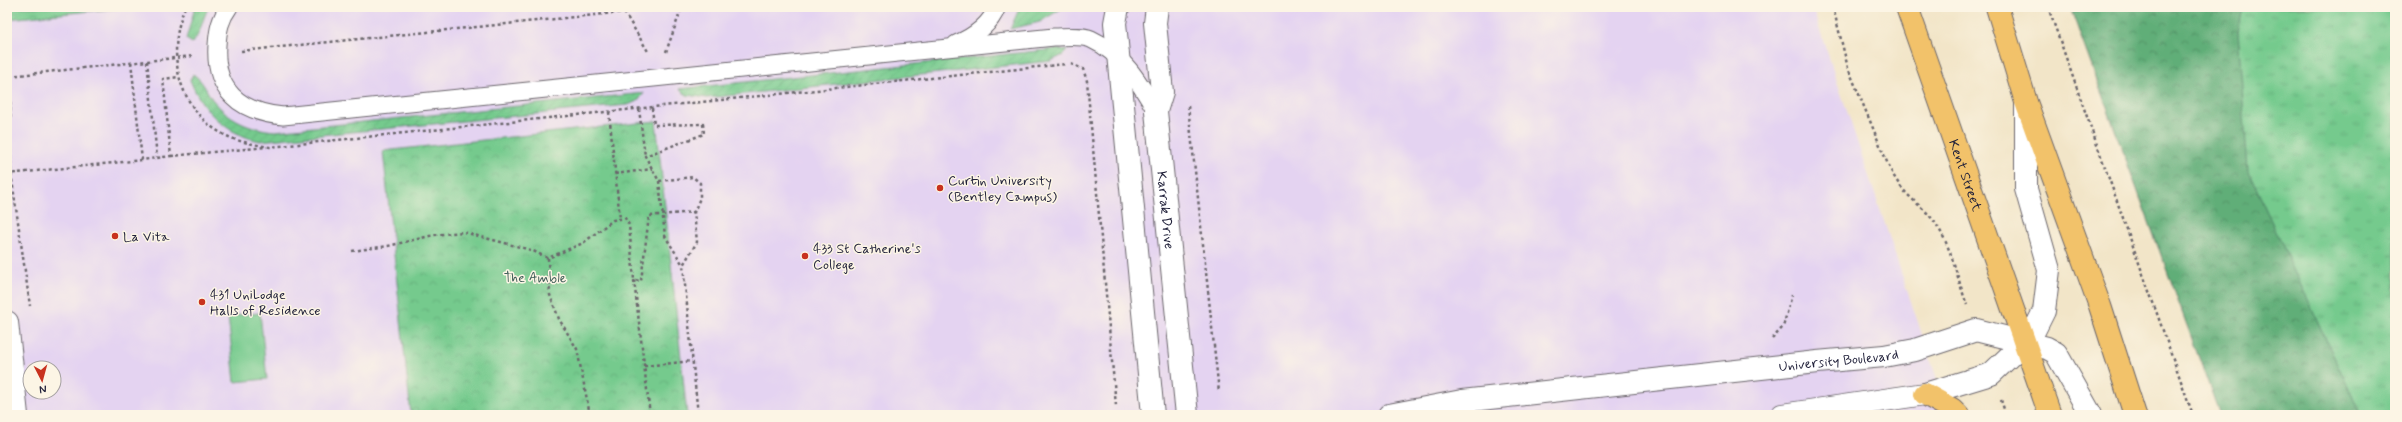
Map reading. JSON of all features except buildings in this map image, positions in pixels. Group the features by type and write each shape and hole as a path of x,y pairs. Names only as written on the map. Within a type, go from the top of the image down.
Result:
{"main road":[{"name":"Kent Street","path":"1907,7 2050,415"},
{"path":"1997,7 2026,102 2100,306 2135,415"},
{"path":"1925,394 1952,409 1958,415"}],"street":[{"path":"1118,7 1115,23 1153,415"},
{"name":"Karrak Drive","path":"1156,7 1155,23 1162,92 1156,111 1188,415"},
{"path":"1782,415 1925,394 1991,374 2032,335 2044,311 2049,270 2026,189 2026,102"},
{"path":"7,322 17,415"},
{"name":"University Boulevard","path":"1389,415 1462,402 1817,362 1884,356 1915,350 1976,330 2025,343"},
{"path":"2025,343 2047,348 2056,353 2091,415"}],"lane":[{"path":"229,7 220,21 217,36 217,64 221,82 231,95 246,107 264,114 283,116 1054,37 1090,38 1119,57 1140,82 1156,111"},
{"path":"947,48 972,37 987,23 997,7"}],"path":[{"path":"185,7 175,35 175,58 178,77 184,94 211,125 233,139 270,147"},
{"path":"624,12 626,7"},
{"path":"664,56 682,7"},
{"path":"1833,7 1848,68 1886,162 1907,194 1928,214 1940,231 1946,242 1964,298"},
{"path":"2048,7 2193,415"},
{"path":"240,51 624,12"},
{"path":"624,12 652,57"},
{"path":"10,76 158,60"},
{"path":"148,61 157,158"},
{"path":"130,62 142,160"},
{"path":"7,174 1066,64 1078,66 1083,69 1087,81 1116,406"},
{"path":"7,73 10,76 12,173 31,314"},
{"path":"171,156 163,79 178,77"},
{"path":"1188,101 1219,392"},
{"path":"645,156 704,134 703,124 654,125 652,108"},
{"path":"639,109 645,156 659,181 665,236 683,264 698,415"},
{"path":"609,112 620,219"},
{"path":"615,174 652,169"},
{"path":"659,181 693,177 700,183 700,198 694,212 697,242 683,264"},
{"path":"634,280 641,280 649,216 694,212"},
{"path":"352,251 388,246 434,235 463,232 531,250 548,258 583,243 613,220 624,218 629,225 650,415"},
{"path":"548,258 550,295 559,319 577,349 590,415"},
{"path":"644,366 692,361"},
{"path":"2001,400 2006,415"}],"shaded area":[{"name":"Curtin University (Bentley Campus)","path":"7,7 1812,7 1949,415 7,415"}],"green space":[{"path":"7,7 134,7 7,19"},
{"path":"195,7 209,7 197,36 192,43 186,39"},
{"path":"1020,7 1064,7 1040,22 1010,29"},
{"path":"2070,7 2395,7 2395,415 2220,415"},
{"path":"2070,7 2243,7 2238,32 2248,171 2361,415 2220,415"},
{"path":"1056,49 1067,50 1063,55 1051,61 707,98 687,95 679,89"},
{"path":"193,74 202,83 218,106 232,117 240,122 257,128 275,131 644,93 638,101 628,105 260,141 248,138 226,127 209,112 195,92 190,80"},
{"name":"The Amble","path":"656,121 687,415 411,415 383,151"},
{"path":"260,313 267,379 235,382 228,316"}],"place":[{"name":"Curtin University (Bentley Campus)","path":"940,188"},
{"name":"La Vita","path":"115,236"},
{"name":"433 St Catherine's College","path":"805,256"},
{"name":"431 UniLodge Halls of Residence","path":"202,302"}]}
